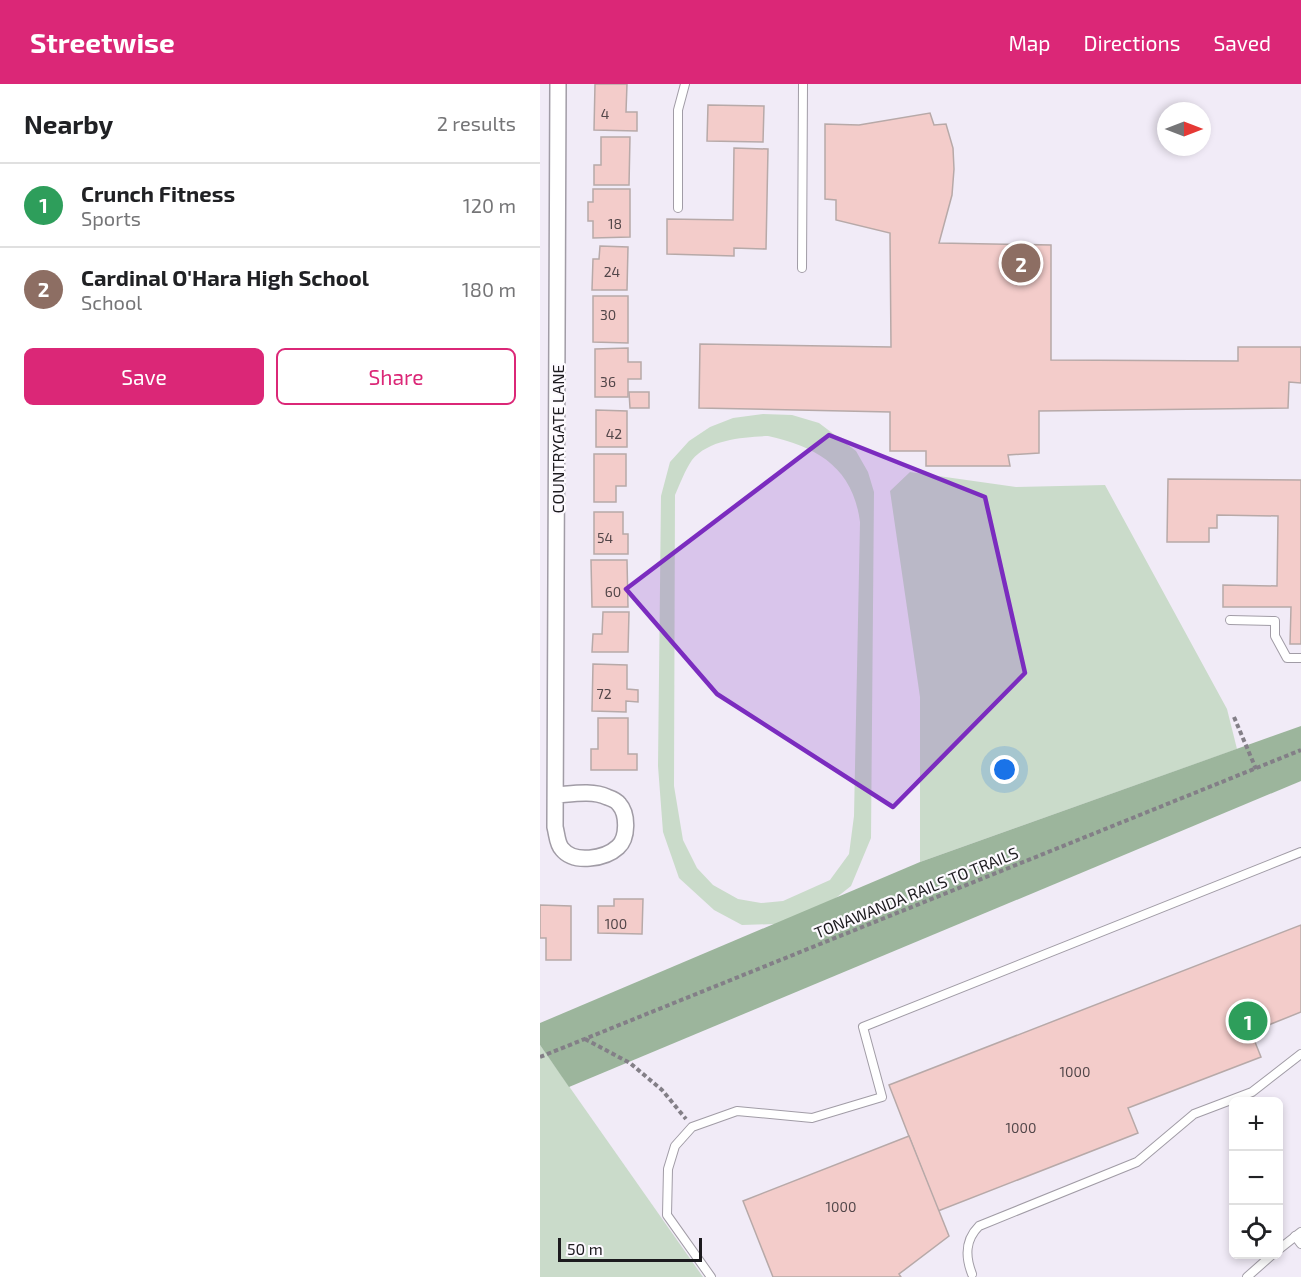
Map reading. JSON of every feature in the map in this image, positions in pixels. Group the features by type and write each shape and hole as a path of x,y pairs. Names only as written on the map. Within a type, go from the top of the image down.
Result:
{"street":[{"name":"COUNTRYGATE LANE","path":"556,795 605,796 619,804 626,817 625,832 620,846 605,856 582,858 568,855 560,848 555,827 558,84"}],"lane":[{"path":"678,208 678,110 685,84"},
{"path":"802,268 803,84"},
{"path":"1230,620 1275,621 1275,636 1287,658 1301,658"},
{"path":"711,1277 667,1215 668,1169 675,1146 692,1127 737,1111 812,1118 882,1097 863,1027 1301,852"},
{"path":"972,1274 967,1260 967,1247 970,1235 979,1226 1137,1162 1194,1114 1252,1092 1301,1054"},
{"path":"1283,1246 1298,1234 1301,1244"},
{"path":"1246,1277 1268,1259"}],"path":[{"path":"1234,717 1256,769"},
{"name":"TONAWANDA RAILS TO TRAILS","path":"540,1057 1301,750"},
{"path":"584,1039 630,1063 662,1090 692,1127"}],"highlighted area":[{"path":"829,435 985,497 1025,673 893,807 717,694 626,589"}],"green space":[{"path":"763,414 792,415 819,423 856,451 868,472 874,492 871,838 851,886 827,905 775,924 742,925 714,910 679,878 663,832 658,766 661,496 670,462 689,441 710,427 733,418","holes":["768,436 817,454 841,474 850,487 860,522 854,816 849,854 830,880 783,901 761,903 738,899 713,885 697,868 683,840 674,786 675,495 692,460 699,453 717,443"]},
{"path":"910,472 1016,487 1105,485 1227,709 1237,749 920,862 920,697 890,491"},
{"path":"1301,726 1301,781 569,1087 540,1045 540,1023 920,862"},
{"path":"540,1045 703,1277 540,1277"}],"building":[{"path":"595,84 627,84 626,112 637,112 637,131 594,130"},
{"path":"708,105 764,106 763,142 707,141"},
{"path":"930,113 934,125 946,124 953,148 952,195 939,243 1051,245 1051,360 1238,361 1238,347 1301,347 1301,383 1289,382 1288,408 1039,411 1039,453 1008,455 1010,466 926,466 926,451 890,451 890,412 699,408 700,344 891,347 890,233 836,220 836,200 825,199 825,124 859,125"},
{"path":"601,137 630,137 629,185 594,185 594,165 601,165"},
{"path":"734,148 768,149 766,249 734,248 734,256 667,254 667,219 733,220"},
{"path":"593,189 630,189 630,237 593,238 593,221 588,221 588,202 593,202"},
{"path":"600,246 628,247 627,290 592,290 593,259 599,259"},
{"path":"593,296 628,296 628,343 593,342"},
{"path":"628,348 628,362 641,362 641,379 628,379 628,397 595,397 595,349"},
{"path":"629,392 649,392 649,408 630,408"},
{"path":"596,410 627,411 627,447 596,447"},
{"path":"594,454 626,454 626,486 616,486 616,502 594,502"},
{"path":"1168,479 1301,480 1301,644 1290,644 1291,607 1223,607 1223,585 1277,586 1278,516 1217,515 1217,528 1209,528 1209,542 1167,542"},
{"path":"594,512 623,512 623,534 628,534 628,554 594,554"},
{"path":"591,560 627,560 628,607 592,607"},
{"path":"603,612 629,612 628,652 592,652 593,634 602,634"},
{"path":"593,664 627,665 627,689 638,690 638,702 626,701 626,712 592,711"},
{"path":"598,718 628,718 628,754 637,754 637,770 591,770 591,749 598,749"},
{"path":"614,899 643,899 642,934 598,933 598,906 614,906"},
{"path":"540,905 571,906 571,960 546,960 546,938 540,938"},
{"path":"1301,925 1301,1012 1251,1032 1261,1057 1128,1108 1138,1133 938,1211 889,1085"},
{"path":"909,1136 949,1236 899,1274 901,1277 773,1277 743,1201"}],"place":[{"name":"Cardinal O'Hara High School","path":"1021,263"},
{"name":"Crunch Fitness","path":"1248,1021"}]}
